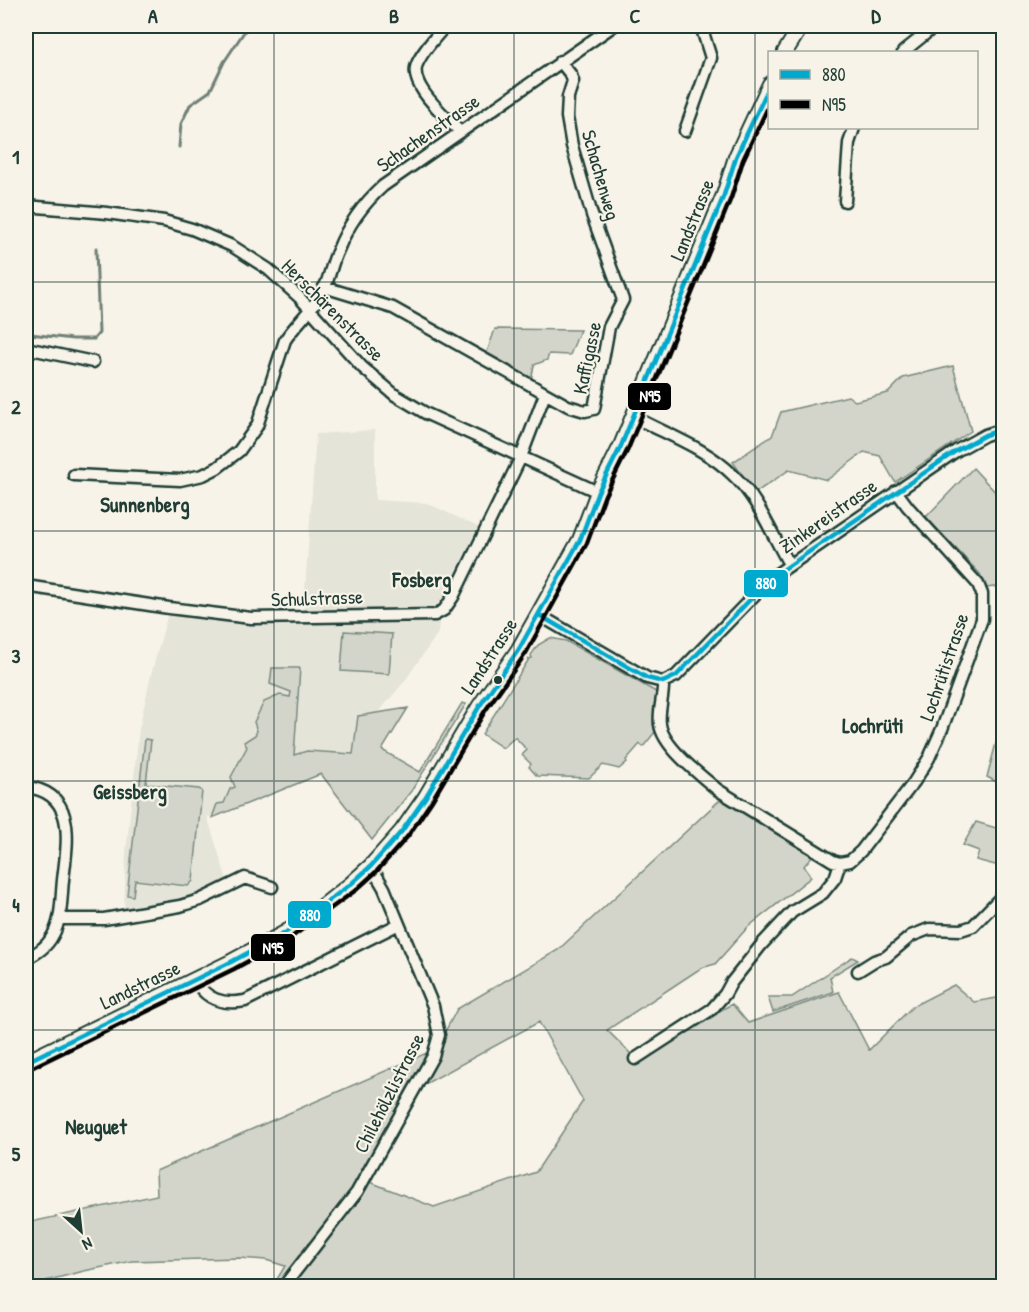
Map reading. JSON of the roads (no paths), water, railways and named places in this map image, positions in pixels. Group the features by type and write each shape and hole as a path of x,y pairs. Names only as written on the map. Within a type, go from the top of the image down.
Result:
{"main road":[{"path":"786,51 801,26"},
{"name":"Landstrasse","path":"26,1062 264,945 300,923 371,866 402,831 427,796 479,707 539,615 580,540 598,492 632,418 724,195 736,157 768,88"}],"street":[{"path":"445,26 416,65 415,78 421,90 460,132"},
{"name":"Schachenstrasse","path":"74,475 180,480 203,475 228,461 239,451 257,426 285,340 292,328 311,310 324,287 345,232 359,211 383,186 613,26"},
{"path":"685,131 711,58 701,26"},
{"path":"904,51 934,26"},
{"name":"Schachenweg","path":"560,61 573,81 568,97 567,117 572,146 592,215 623,300"},
{"path":"845,201 849,143 854,129"},
{"name":"Herschärenstrasse","path":"26,206 164,221 192,229 232,246 268,269 311,310 362,367 395,395 428,414 598,492"},
{"path":"324,287 393,308 545,394"},
{"name":"Kaffigasse","path":"545,394 568,406 585,411 594,409 609,327 623,300"},
{"path":"26,348 93,362"},
{"name":"Schulstrasse","path":"26,586 251,618 435,615 444,610 453,597 521,457 545,394"},
{"path":"632,418 714,459 734,475 747,490 789,564"},
{"name":"Zinkereistrasse","path":"663,682 683,670 753,595 789,564 971,442 1004,429"},
{"name":"Lochrütistrasse","path":"840,862 850,861 861,851 914,782 929,758 942,729 982,619 982,594 978,584 912,512 896,491"},
{"path":"539,615 647,678 663,682 661,729 668,741 688,763 718,790 825,856 840,862 835,878 823,893 792,912 762,944 712,1009 635,1059"},
{"path":"26,787 39,790 52,798 62,811 67,825 59,919 50,942 26,959"},
{"name":"Chilehölzlistrasse","path":"284,1287 357,1192 433,1056 438,1042 438,1028 433,1006 380,879 371,866"},
{"path":"59,919 104,919 180,906 200,900 245,878 272,886"},
{"path":"858,971 886,957 911,936 929,929 951,931 973,926 1004,894"},
{"path":"195,980 204,993 213,999 232,1002 245,1000 399,924"}],"waterway":[{"path":"179,147 181,124 190,105 210,91 224,62 248,26"},
{"path":"30,334 94,339 99,333 96,248"}],"district":[{"name":"Sunnenberg","path":"145,505"},
{"name":"Fosberg","path":"422,580"},
{"name":"Lochrüti","path":"873,726"},
{"name":"Geissberg","path":"130,792"},
{"name":"Neuguet","path":"96,1127"}]}
